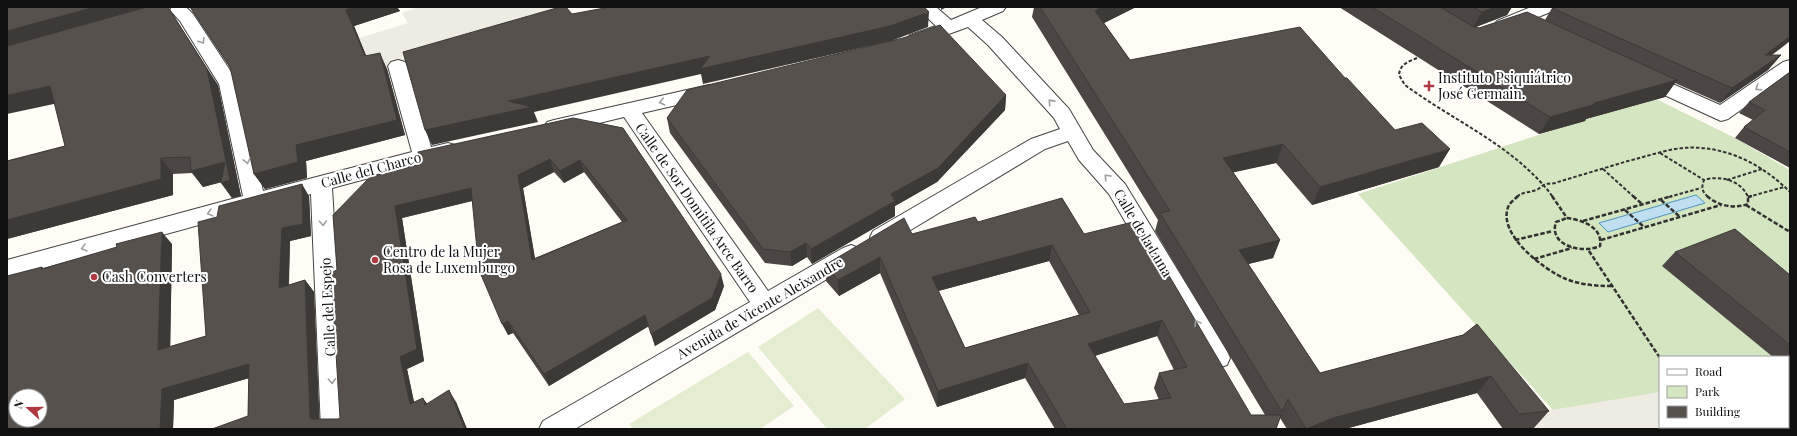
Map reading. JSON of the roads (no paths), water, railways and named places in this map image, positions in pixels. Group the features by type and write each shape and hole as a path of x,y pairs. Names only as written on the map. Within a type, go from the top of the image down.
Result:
{"street":[{"path":"925,7 949,28"},
{"path":"896,47 949,28 997,7"},
{"path":"1485,32 1519,20 1547,7"},
{"path":"177,10 187,18 229,84 255,201"},
{"name":"Calle de la Luna","path":"970,19 995,41 1062,114 1086,155 1110,180 1124,199 1230,380"},
{"path":"1519,20 1539,30"},
{"path":"398,66 423,156"},
{"path":"1630,72 1720,114 1790,66"},
{"path":"537,130 730,86"},
{"name":"Calle de Sor Domitila Arce Barro","path":"629,110 765,305"},
{"name":"Avenida de Vicente Aleixandre","path":"552,429 1038,144 1058,136 1074,133"},
{"name":"Calle del Charco","path":"7,269 423,156 468,146"},
{"name":"Calle del Espejo","path":"321,184 334,429"}],"water":[{"path":"1696,195 1705,203 1608,232 1599,223"}],"tunnel":[{"path":"1660,429 1666,428"}],"place":[{"name":"Instituto Psiquiátrico José Germain.","path":"1429,86"},
{"name":"Centro de la Mujer Rosa de Luxemburgo","path":"375,260"},
{"name":"Cash Converters","path":"94,277"}]}
